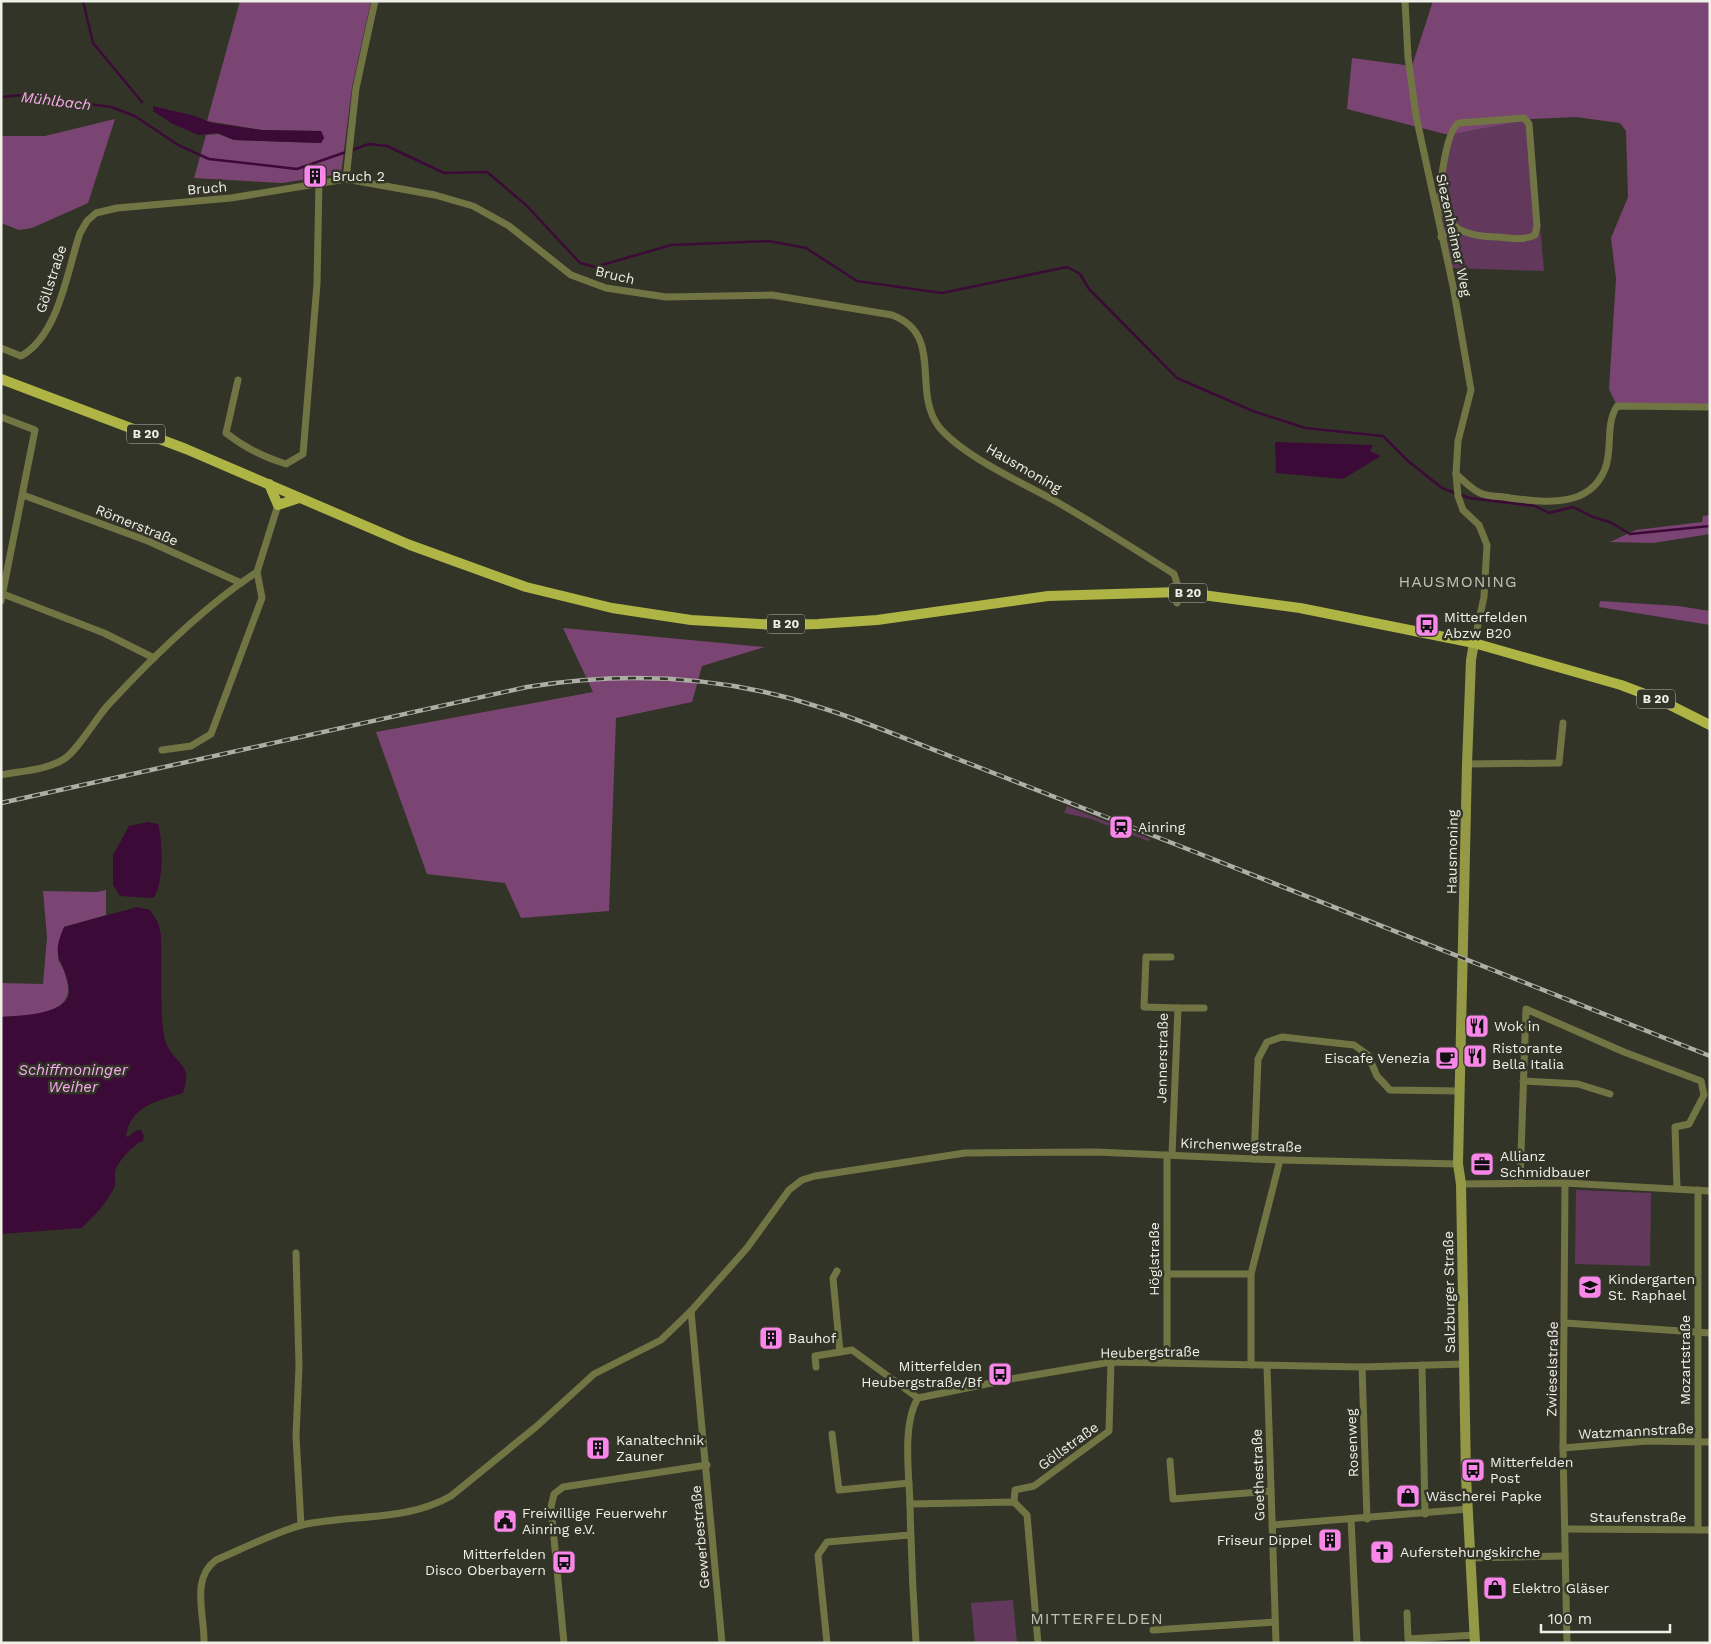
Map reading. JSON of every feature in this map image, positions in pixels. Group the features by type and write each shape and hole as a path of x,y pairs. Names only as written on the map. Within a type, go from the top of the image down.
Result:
{"main road":[{"name":"B 20","path":"1,380 186,449 410,545 504,580 526,587 653,615 700,621 777,625 877,620 1048,596 1179,597 1309,610 1474,643 1621,685 1658,699 1710,725"},
{"path":"269,484 278,505 299,498"}],"street":[{"path":"346,179 356,88 375,1"},
{"name":"Siezenheimer Weg","path":"1405,1 1408,57 1416,116 1453,286 1471,390 1458,441 1456,474 1458,496 1463,510 1478,526 1487,545 1484,597 1474,643"},
{"path":"1524,118 1529,124 1537,226 1535,235 1517,238 1478,236 1456,227 1446,217 1441,198 1447,145 1452,128 1459,122 1524,118"},
{"name":"Bruch","path":"96,214 117,208 231,198 346,179 435,195 473,206 509,226 570,275 606,288 666,297 772,295 892,315 902,319"},
{"path":"238,380 226,433 263,458 286,464 303,454 317,284 320,182"},
{"name":"Göllstraße","path":"1,348 22,356 30,351 39,341 56,312 80,233 87,221 96,214"},
{"path":"1441,237 1456,227"},
{"name":"Hausmoning","path":"902,319 919,335 922,345 926,396 930,410 939,426 963,449 1081,516 1174,574 1179,597"},
{"path":"1456,474 1480,494 1542,502 1574,498 1586,493 1597,484 1604,470 1608,458 1610,416 1616,406 1707,407"},
{"path":"1,417 35,430 2,598 104,633 154,658"},
{"name":"Römerstraße","path":"23,495 148,541 241,583"},
{"path":"162,750 191,746 211,734 262,598 257,572 278,505"},
{"path":"1,775 55,764 66,758 108,706 154,658 241,583 257,572"},
{"name":"Hausmoning","path":"1464,942 1467,764 1471,660 1474,643"},
{"path":"1467,764 1559,763 1563,723"},
{"name":"Salzburger Straße","path":"1464,942 1458,1091 1458,1164 1461,1184 1466,1477 1475,1639"},
{"name":"Jennerstraße","path":"1169,1155 1178,1008 1144,1007 1146,956 1171,957"},
{"path":"1178,1008 1204,1008"},
{"path":"1520,1182 1526,1009 1624,1052 1701,1081 1704,1095 1689,1124 1675,1127 1678,1189"},
{"path":"1254,1159 1258,1059 1268,1042 1282,1037 1354,1045 1368,1055 1377,1076 1390,1090 1458,1091"},
{"path":"1523,1081 1578,1084 1610,1094"},
{"name":"Kirchenwegstraße","path":"204,1643 200,1582 209,1565 216,1560 301,1526 412,1511 440,1503 463,1488 594,1374 651,1346 691,1311 746,1248 789,1190 802,1180 834,1171 966,1153 1023,1152 1169,1155 1280,1160 1458,1164"},
{"name":"Höglstraße","path":"1167,1362 1169,1155"},
{"path":"1251,1365 1251,1274 1280,1160"},
{"path":"1461,1184 1565,1183 1710,1191"},
{"name":"Zwieselstraße","path":"1565,1183 1563,1448 1568,1643"},
{"name":"Mozartstraße","path":"1698,1190 1698,1530"},
{"path":"296,1253 299,1366 296,1444 301,1526"},
{"path":"837,1270 832,1278 840,1352"},
{"path":"1167,1274 1251,1274"},
{"name":"Gewerbestraße","path":"691,1311 707,1465 722,1643"},
{"path":"1565,1323 1710,1333"},
{"path":"816,1367 815,1356 852,1350 918,1398 912,1408 909,1433 910,1535 916,1643"},
{"name":"Göllstraße","path":"1014,1502 1015,1490 1034,1486 1110,1432 1110,1362"},
{"name":"Heubergstraße","path":"918,1398 1011,1379 1110,1362 1362,1367 1464,1364"},
{"path":"1422,1365 1425,1514"},
{"name":"Goethestraße","path":"1267,1366 1276,1643"},
{"name":"Rosenweg","path":"1362,1367 1367,1519"},
{"path":"832,1434 839,1490 909,1483"},
{"name":"Watzmannstraße","path":"1563,1448 1647,1441 1697,1440 1710,1442"},
{"path":"1170,1461 1173,1499 1271,1491"},
{"path":"564,1643 551,1506 554,1494 563,1488 707,1465"},
{"path":"910,1504 1014,1502 1027,1514 1038,1643"},
{"path":"1272,1525 1367,1519 1469,1509"},
{"path":"1351,1520 1357,1643"},
{"name":"Staufenstraße","path":"1566,1529 1710,1530"},
{"path":"827,1643 818,1555 827,1542 910,1535"},
{"path":"1471,1558 1565,1556"},
{"path":"1407,1613 1408,1639 1475,1639"},
{"path":"1153,1630 1275,1622"}],"shaded area":[{"path":"240,1 371,1 352,87 341,174 282,183 194,178 206,135 218,134 234,140 321,143 324,138 321,131 262,130 207,121"},
{"path":"1433,1 1710,1 1710,407 1617,406 1609,389 1616,279 1611,238 1628,197 1626,131 1620,123 1576,117 1531,119 1449,135 1347,109 1352,58 1412,66"},
{"path":"115,119 88,203 32,228 19,230 1,223 1,136 45,136"},
{"path":"1531,119 1544,271 1451,268 1440,207 1449,135"},
{"path":"1710,515 1710,534 1653,543 1610,542 1636,530 1702,522 1703,516"},
{"path":"1600,601 1678,606 1710,611 1710,625 1599,607"},
{"path":"563,628 765,647 702,666 692,702 616,718 609,911 521,918 505,883 427,874 376,732 593,692"},
{"path":"1067,806 1150,840 1148,841 1091,819 1064,813"},
{"path":"106,890 106,915 64,927 58,960 64,970 67,981 68,993 64,1001 57,1008 46,1012 1,1017 1,983 43,984 47,937 43,891 97,892"},
{"path":"1576,1190 1651,1193 1650,1266 1575,1264"},
{"path":"1013,1600 1017,1643 975,1643 971,1603"}],"water":[{"path":"153,106 195,116 212,123 262,130 321,131 324,138 321,143 234,140 218,133 198,135 171,123 153,111"},
{"path":"1275,442 1373,445 1370,451 1381,456 1343,479 1276,473"},
{"path":"148,822 158,824 160,831 162,862 157,892 153,898 120,896 113,885 113,855 129,826"},
{"name":"Schiffmoninger Weiher","path":"137,907 150,910 158,922 161,935 162,1021 166,1043 185,1070 186,1083 183,1093 155,1102 134,1117 126,1136 128,1137 137,1130 141,1130 144,1136 143,1141 131,1149 119,1163 115,1172 115,1186 111,1194 82,1228 1,1234 1,1017 31,1015 53,1009 68,998 67,979 58,953 64,927"}],"waterway":[{"path":"83,1 93,43 142,102"},
{"name":"Mühlbach","path":"1,97 23,95 111,107 135,116 178,145 209,159 297,169 369,144 387,146 444,173 487,172 526,205 580,263 595,267 671,245 769,241 806,248 857,281 942,293 1067,267 1080,274 1089,289 1177,378 1253,411 1305,428 1383,436 1408,461 1442,488 1455,493"},
{"path":"1461,495 1469,498 1535,506 1549,513 1573,507 1593,517 1610,522 1630,534 1710,526"}],"railway":[{"path":"1,803 527,687 564,682 638,678 711,683 783,697 870,725 1710,1056"}],"place":[{"name":"Bruch 2","path":"315,176"},
{"name":"Mitterfelden Abzw B20","path":"1427,625"},
{"name":"Ainring","path":"1121,827"},
{"name":"Wok in","path":"1477,1026"},
{"name":"Ristorante Bella Italia","path":"1475,1056"},
{"name":"Eiscafe Venezia","path":"1447,1058"},
{"name":"Allianz Schmidbauer","path":"1482,1164"},
{"name":"Kindergarten St. Raphael","path":"1590,1287"},
{"name":"Bauhof","path":"771,1338"},
{"name":"Mitterfelden Heubergstraße/Bf","path":"1000,1374"},
{"name":"Kanaltechnik Zauner","path":"598,1448"},
{"name":"Mitterfelden Post","path":"1473,1470"},
{"name":"Wäscherei Papke","path":"1408,1496"},
{"name":"Freiwillige Feuerwehr Ainring e.V.","path":"505,1521"},
{"name":"Friseur Dippel","path":"1330,1540"},
{"name":"Auferstehungskirche","path":"1382,1552"},
{"name":"Mitterfelden Disco Oberbayern","path":"564,1562"},
{"name":"Elektro Gläser","path":"1495,1588"}],"district":[{"name":"HAUSMONING","path":"1458,581"},
{"name":"MITTERFELDEN","path":"1097,1618"}]}
